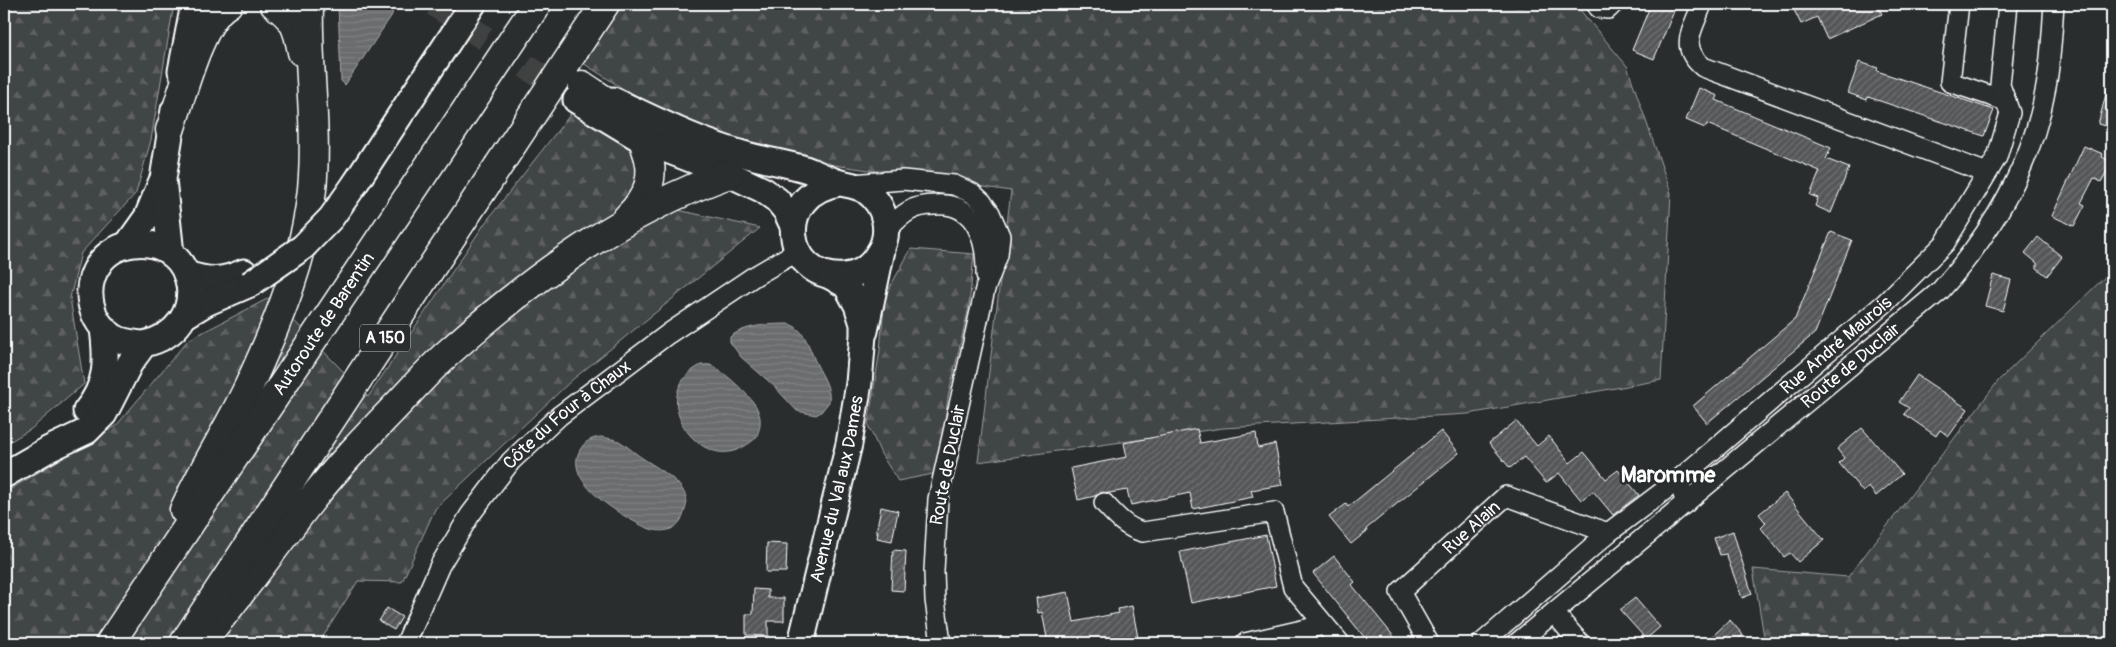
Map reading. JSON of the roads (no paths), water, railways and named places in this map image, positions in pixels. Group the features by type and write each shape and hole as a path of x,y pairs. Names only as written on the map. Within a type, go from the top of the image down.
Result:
{"highway":[{"path":"170,130 199,46 211,21 220,8 228,4"},
{"path":"274,4 288,14 297,28 313,101"},
{"path":"154,578 200,476 252,380 288,291 306,230 312,188 313,101 308,26 310,4"},
{"name":"Autoroute de Barentin","path":"110,643 536,4"},
{"name":"A 150","path":"184,643 606,4"},
{"path":"579,92 634,124 644,141 652,171 649,189 640,205 622,222"},
{"path":"200,643 241,594 313,498 370,433 448,352 524,290 601,235 622,222 678,195 729,174"}],"main road":[{"path":"171,254 163,179 170,130 194,4"},
{"path":"350,179 458,4"},
{"path":"186,315 247,278 296,234 350,179 473,4"},
{"path":"579,92 692,137 743,154 805,169 846,183 866,191 877,202 884,216 884,240 873,262 861,271 846,276 830,276 811,266 798,251 794,239 793,226 796,212 808,195 826,185 846,183"},
{"path":"644,141 729,174 763,190 777,200 786,211 793,226"},
{"path":"127,244 147,217 163,179"},
{"name":"Avenue du Val aux Dames","path":"863,335 870,313 884,240"},
{"path":"142,243 158,246 171,254 186,274 190,287 190,301 186,315 168,335 157,341 144,344 129,343 115,338 103,328 93,314 89,297 91,280 99,264 111,252 127,244 142,243"},
{"path":"186,274 205,280 247,278"},
{"name":"Avenue du Val aux Dames","path":"800,643 849,444 860,383 863,324 857,305 846,285 830,276"},
{"path":"49,449 77,422 92,403 102,382 107,356 103,328"},
{"path":"4,475 49,449 87,431 104,414 130,363 144,344"}],"street":[{"path":"1596,4 1599,8 1608,9 1613,4"},
{"path":"1702,4 1688,43 1692,57 1703,67 1987,173"},
{"path":"1959,4 1950,82 2006,101"},
{"name":"Rue André Maurois","path":"1678,480 1885,304 1945,243 1996,157 2010,113 2000,85 2008,4"},
{"name":"Route de Duclair","path":"1517,643 1940,291 1975,248 2010,190 2028,151 2046,89 2050,67 2054,4"},
{"name":"Route de Duclair","path":"846,183 903,180 927,181 954,186 972,193 990,213 1000,236 998,255 985,289 938,498 934,571 935,600 941,643"},
{"name":"Route de Duclair","path":"884,240 910,210 926,205 942,204 957,207 973,219 983,236 987,257 985,289"},
{"name":"Côte du Four à Chaux","path":"406,643 440,565 470,515 511,461 558,416 668,334 753,277 798,251"},
{"path":"1482,643 1608,533 1678,480 1686,503"},
{"name":"Rue Alain","path":"1429,643 1400,592 1506,496 1608,533"},
{"path":"1104,503 1118,518 1134,530 1143,532 1274,512 1293,587 1340,643"},
{"path":"1554,613 1580,643"},
{"path":"1245,643 1324,625"}],"tunnel":[{"path":"434,4 576,100"}],"district":[{"name":"Maromme","path":"1668,475"}]}
